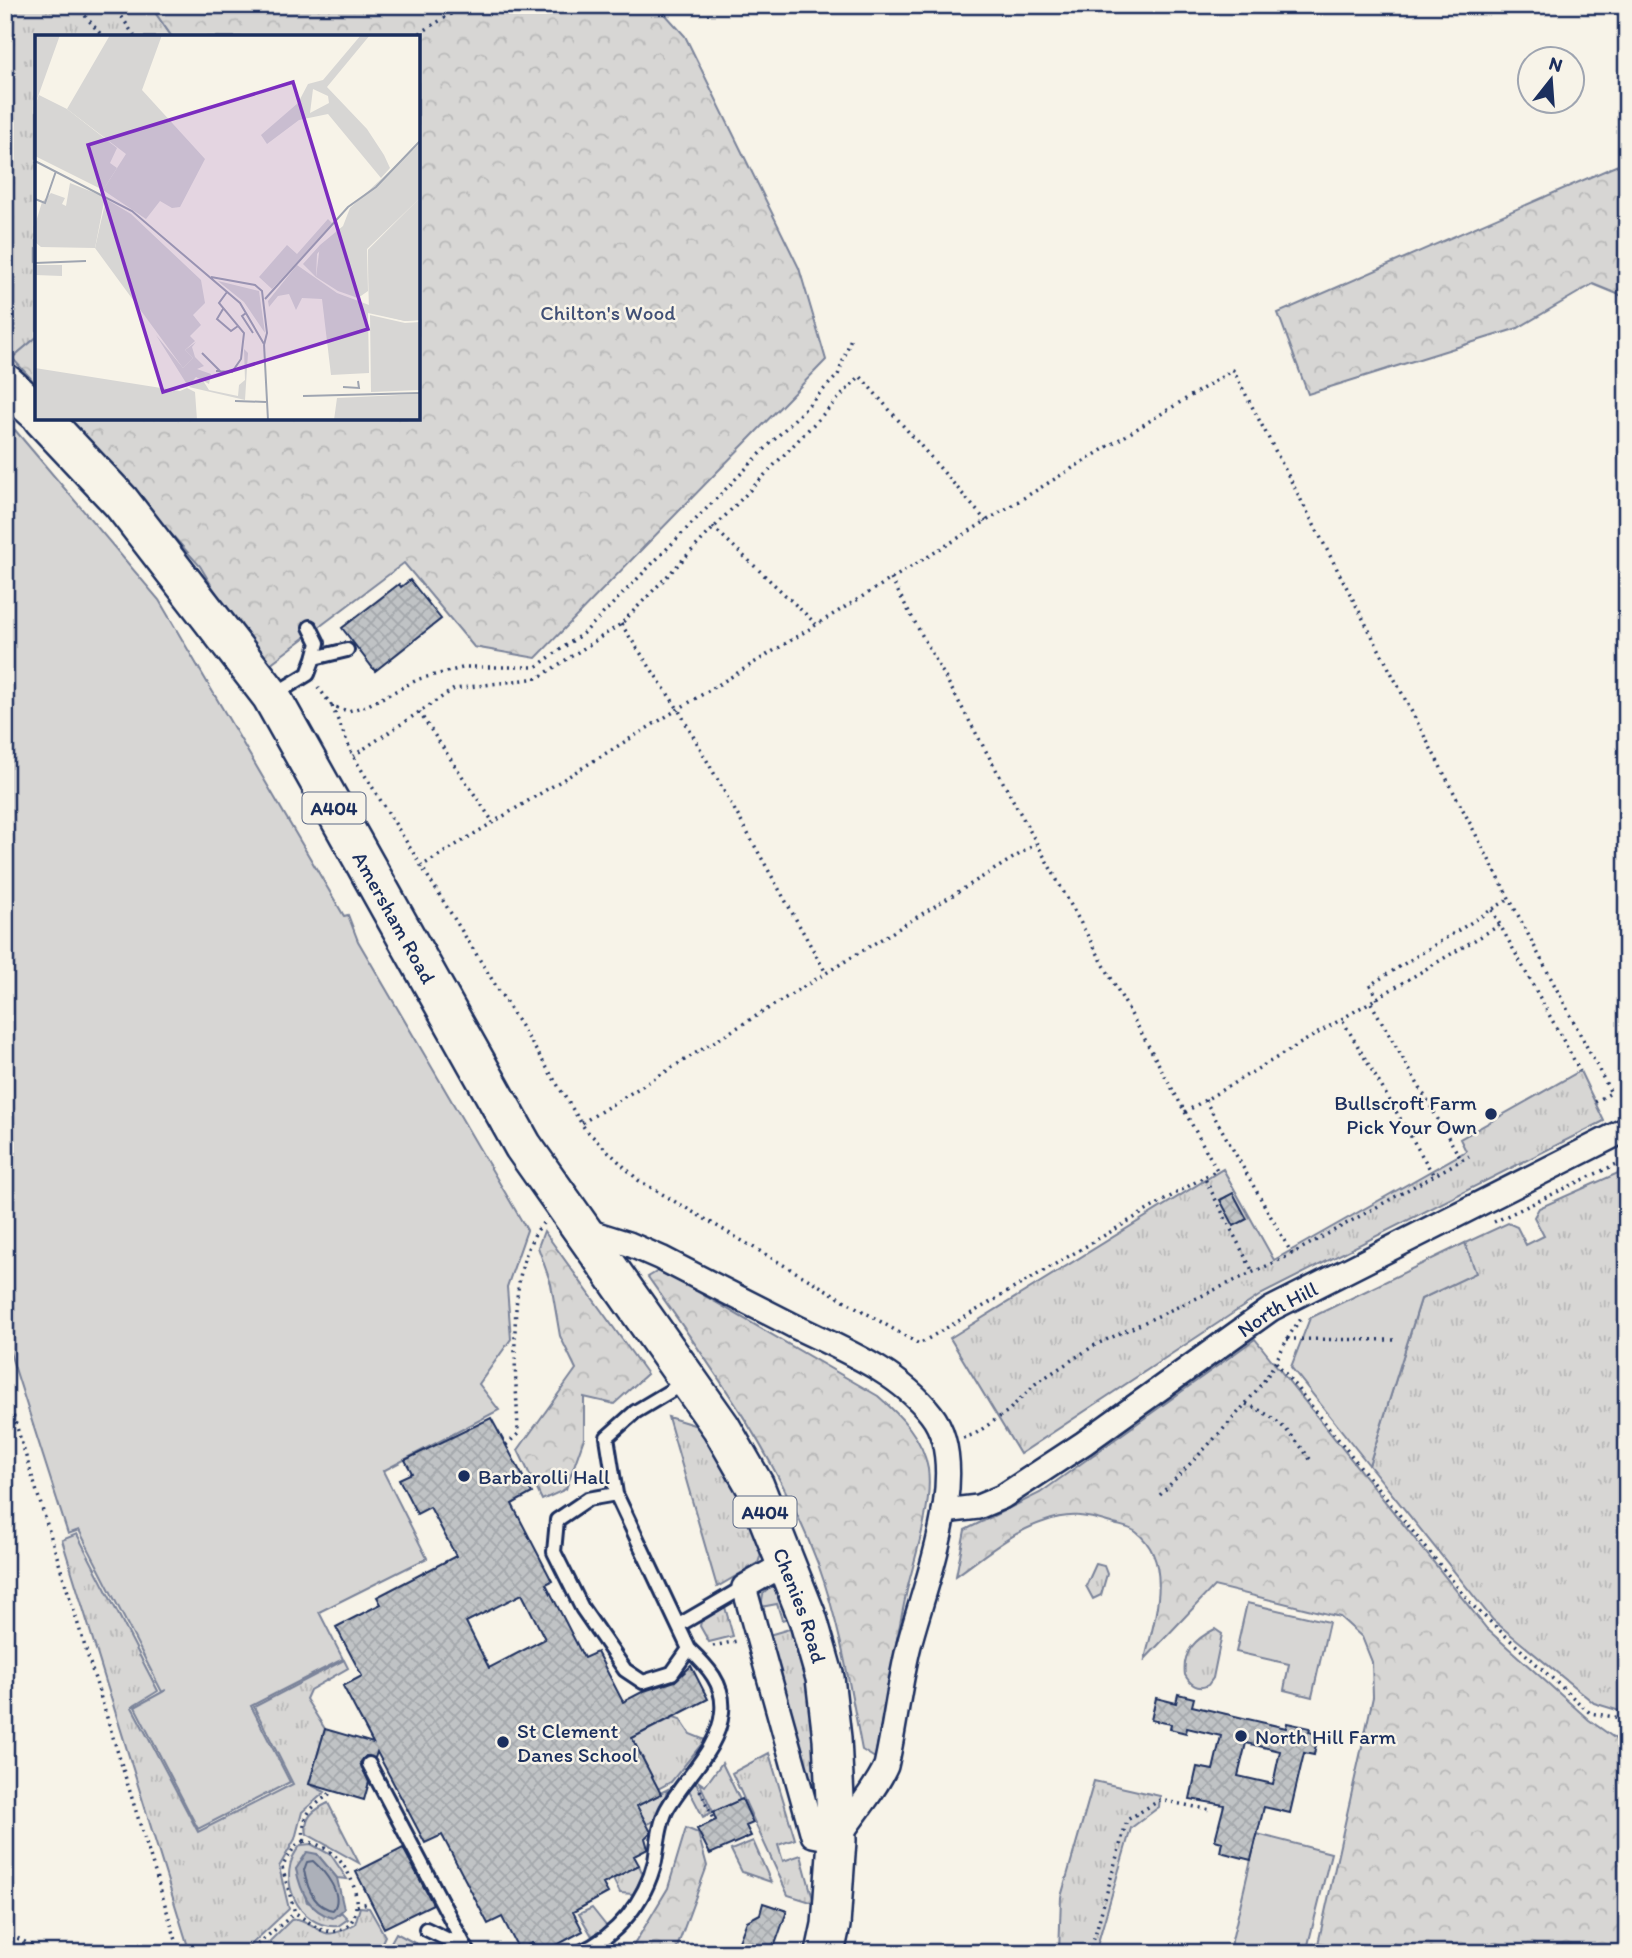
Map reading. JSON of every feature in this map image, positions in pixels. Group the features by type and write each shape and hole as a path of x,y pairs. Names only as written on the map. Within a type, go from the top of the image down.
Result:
{"main road":[{"path":"5,383 35,410"},
{"name":"Amersham Road","path":"45,420 121,502 271,696 523,1146 571,1216"},
{"name":"Chenies Road","path":"571,1216 721,1427 755,1486 808,1619 825,1678 832,1738 837,1840 831,1926 825,1953"}],"street":[{"name":"North Hill","path":"944,1511 978,1507 1002,1497 1084,1443 1271,1309 1627,1129"},
{"path":"571,1216 661,1258 870,1365 904,1385 933,1416 945,1445 948,1466 944,1511 908,1649 886,1766 879,1782 860,1803 837,1840 813,1835 744,1587 786,1563"}],"lane":[{"path":"271,696 308,674 318,643 310,626"},
{"path":"314,658 347,650"},
{"path":"579,1953 617,1929 642,1897 654,1864 664,1815 714,1739 722,1712 719,1685 708,1667 689,1649 616,1494 607,1437 635,1412 687,1381"},
{"path":"616,1494 588,1499 557,1520 554,1552 582,1608 625,1670 643,1682 672,1673 689,1649"},
{"path":"678,1625 744,1587"},
{"path":"369,1765 470,1951"},
{"path":"426,1929 470,1951"}],"path":[{"path":"76,5 101,35"},
{"path":"114,5 134,35"},
{"path":"417,35 465,5"},
{"path":"332,706 348,711 366,706 419,679 466,667 536,667 586,631 838,375 851,338"},
{"path":"420,867 1233,370 1611,1093 1595,1102"},
{"path":"353,756 454,689 538,678 621,624 860,376 985,521"},
{"path":"713,527 816,624"},
{"path":"308,674 332,706 353,756 420,867 582,1123 638,1180 919,1344 1217,1170 891,579"},
{"path":"621,624 678,709 826,973"},
{"path":"419,712 492,822"},
{"path":"582,1123 1037,844"},
{"path":"1378,999 1370,985 1510,899"},
{"path":"1492,910 1580,1071"},
{"path":"1185,1112 1500,925"},
{"path":"1371,1003 1462,1160"},
{"path":"1342,1020 1434,1176"},
{"path":"1205,1100 1292,1254"},
{"path":"945,1445 975,1434 1008,1411 1035,1384 1095,1345 1292,1254 1469,1156"},
{"path":"1489,1225 1627,1159"},
{"path":"1204,1177 1253,1272"},
{"path":"506,1444 518,1434 517,1292 531,1243 540,1226 571,1216"},
{"path":"1160,1495 1246,1404 1276,1361 1286,1339 1307,1313"},
{"path":"1286,1339 1394,1340"},
{"path":"1276,1361 1473,1606 1590,1713 1627,1719"},
{"path":"5,1389 180,1953"},
{"path":"1246,1404 1269,1412 1292,1435 1312,1462"},
{"path":"713,1646 743,1640"},
{"path":"691,1772 713,1819"},
{"path":"304,1841 303,1827 307,1811 332,1791"},
{"path":"1090,1953 1127,1819 1160,1800 1211,1810"},
{"path":"304,1841 320,1843 337,1856 349,1873 358,1906 353,1921 341,1929 322,1930 295,1913 282,1867 295,1846 304,1841"},
{"path":"358,1906 371,1902"},
{"path":"247,1953 295,1913"},
{"path":"5,1932 47,1953"}],"green space":[{"path":"5,5 150,5 171,35 35,35 35,339 12,358 5,351"},
{"name":"Chilton's Wood","path":"150,5 657,5 685,36 799,268 826,360 536,658 474,647 404,563 262,670 200,566 69,420 420,420 420,35 171,35"},
{"path":"1627,161 1627,298 1593,284 1518,328 1308,394 1278,313"},
{"path":"35,339 35,383 12,358"},
{"path":"15,430 159,600 344,916 348,915 358,941 527,1230 507,1287 511,1339 479,1384 499,1410 383,1471 427,1558 319,1612 343,1659 251,1706 290,1782 198,1829 135,1707 166,1690 162,1692 79,1530 68,1534 5,1337 5,448"},
{"path":"1580,1071 1604,1121 1262,1294 1020,1454 950,1338 1223,1169 1274,1260 1466,1151 1460,1139"},
{"path":"1627,1169 1627,1710 1623,1712 1594,1703 1493,1620 1369,1465 1421,1299 1475,1273 1465,1243 1508,1223 1517,1227 1526,1245 1544,1236 1534,1217 1539,1208"},
{"path":"544,1231 647,1374 614,1404 584,1397 584,1438 566,1489 542,1500 518,1450 576,1369 560,1336 551,1284 538,1247"},
{"path":"1465,1243 1476,1273 1421,1299 1369,1465 1291,1367 1310,1318"},
{"path":"660,1270 878,1396 902,1419 921,1447 928,1469 926,1514 907,1590 875,1758 862,1750 832,1610 818,1564 802,1526 764,1451 742,1415 648,1277"},
{"path":"1255,1339 1487,1629 1589,1720 1627,1747 1627,1953 1316,1953 1373,1697 1372,1662 1362,1637 1340,1617 1214,1586 1145,1659 1158,1593 1155,1559 1148,1545 1134,1530 1085,1517 1061,1517 1031,1526 956,1576 965,1530 1040,1493"},
{"path":"668,1417 694,1425 708,1436 753,1518 763,1548 758,1563 717,1587"},
{"path":"77,1534 158,1691 132,1707 198,1832 293,1784 254,1707 344,1660 348,1668 310,1690 306,1699 325,1729 309,1784 325,1792 302,1812 295,1839 279,1867 289,1909 242,1953 190,1953 62,1540"},
{"path":"1096,1564 1104,1566 1107,1574 1101,1595 1093,1599 1086,1586"},
{"path":"771,1587 777,1587 792,1617 782,1620 777,1604 761,1607 763,1594"},
{"path":"1247,1603 1329,1622 1312,1697 1284,1690 1289,1664 1236,1652"},
{"path":"725,1607 733,1636 709,1642 700,1626 701,1622"},
{"path":"796,1627 812,1696 819,1801 812,1792 769,1635"},
{"path":"1215,1629 1222,1634 1213,1678 1208,1685 1198,1687 1185,1675 1188,1653 1201,1637"},
{"path":"674,1717 680,1719 690,1734 705,1740 671,1782 658,1789 632,1738"},
{"path":"769,1753 795,1839 778,1845 783,1861 801,1855 814,1903 788,1895 732,1773"},
{"path":"722,1763 740,1800 713,1812 699,1782 705,1786"},
{"path":"1094,1781 1160,1796 1159,1807 1131,1828 1095,1953 1059,1953 1061,1897"},
{"path":"696,1782 711,1813 703,1817 689,1790"},
{"path":"668,1789 656,1820 646,1825 636,1805"},
{"path":"328,1803 359,1863 307,1834 308,1819 318,1808"},
{"path":"686,1828 698,1833 707,1866 675,1953 629,1953 668,1888"},
{"path":"1257,1834 1331,1853 1306,1953 1229,1953"},
{"path":"753,1841 771,1882 742,1872 731,1850"},
{"path":"311,1844 331,1855 347,1879 337,1878 317,1854 296,1869 307,1902 338,1915 341,1912 348,1919 338,1926 324,1925 311,1919 301,1910 294,1898 289,1870 293,1857 301,1845"},
{"path":"639,1865 643,1875 633,1894 620,1893 612,1877"},
{"path":"360,1907 369,1908 385,1936 377,1953 302,1953 269,1942 291,1920 298,1919 329,1934 343,1930 355,1924"},
{"path":"592,1908 607,1927 592,1936 579,1914"},
{"path":"396,1933 433,1953 385,1953"}],"water":[{"path":"307,1852 317,1854 337,1878 344,1909 333,1918 312,1906 301,1886 296,1869"}],"building":[{"path":"410,580 441,619 375,671 342,628 399,584 401,587"},
{"path":"1233,1193 1247,1219 1234,1226 1220,1200"},
{"name":"St Clement Danes School","path":"491,1418 532,1493 512,1504 552,1581 546,1584 584,1658 597,1652 623,1702 644,1691 675,1681 691,1666 708,1699 632,1738 661,1794 637,1806 651,1832 645,1838 648,1849 634,1856 639,1865 603,1884 608,1893 573,1912 583,1931 542,1953 538,1953 532,1943 519,1950 502,1917 488,1924 442,1835 425,1843 377,1752 375,1758 366,1756 360,1763 369,1782 364,1800 309,1784 325,1729 373,1743 343,1686 362,1676 336,1627 381,1604 377,1597 456,1556 430,1507 417,1514 399,1479 412,1473 405,1460","holes":["522,1594 545,1639 489,1668 466,1622"]},
{"name":"North Hill Farm","path":"1178,1694 1194,1698 1192,1706 1286,1728 1287,1723 1310,1728 1309,1732 1318,1734 1314,1755 1304,1753 1290,1813 1264,1807 1251,1860 1220,1852 1222,1842 1215,1840 1224,1805 1190,1799 1197,1767 1213,1770 1221,1736 1187,1728 1186,1733 1170,1729 1171,1724 1151,1720 1156,1698 1176,1703","holes":["1246,1743 1280,1751 1273,1784 1238,1776"]},
{"path":"742,1799 753,1823 746,1826 751,1836 710,1854 697,1829 716,1820 713,1812"},
{"path":"403,1848 433,1904 384,1928 356,1872"},
{"path":"763,1903 787,1911 772,1953 761,1953 738,1944 747,1921 760,1914"}],"place":[{"name":"Bullscroft Farm Pick Your Own","path":"1491,1114"},
{"name":"Barbarolli Hall","path":"464,1476"},
{"name":"North Hill Farm","path":"1241,1736"},
{"name":"St Clement Danes School","path":"503,1742"}]}
